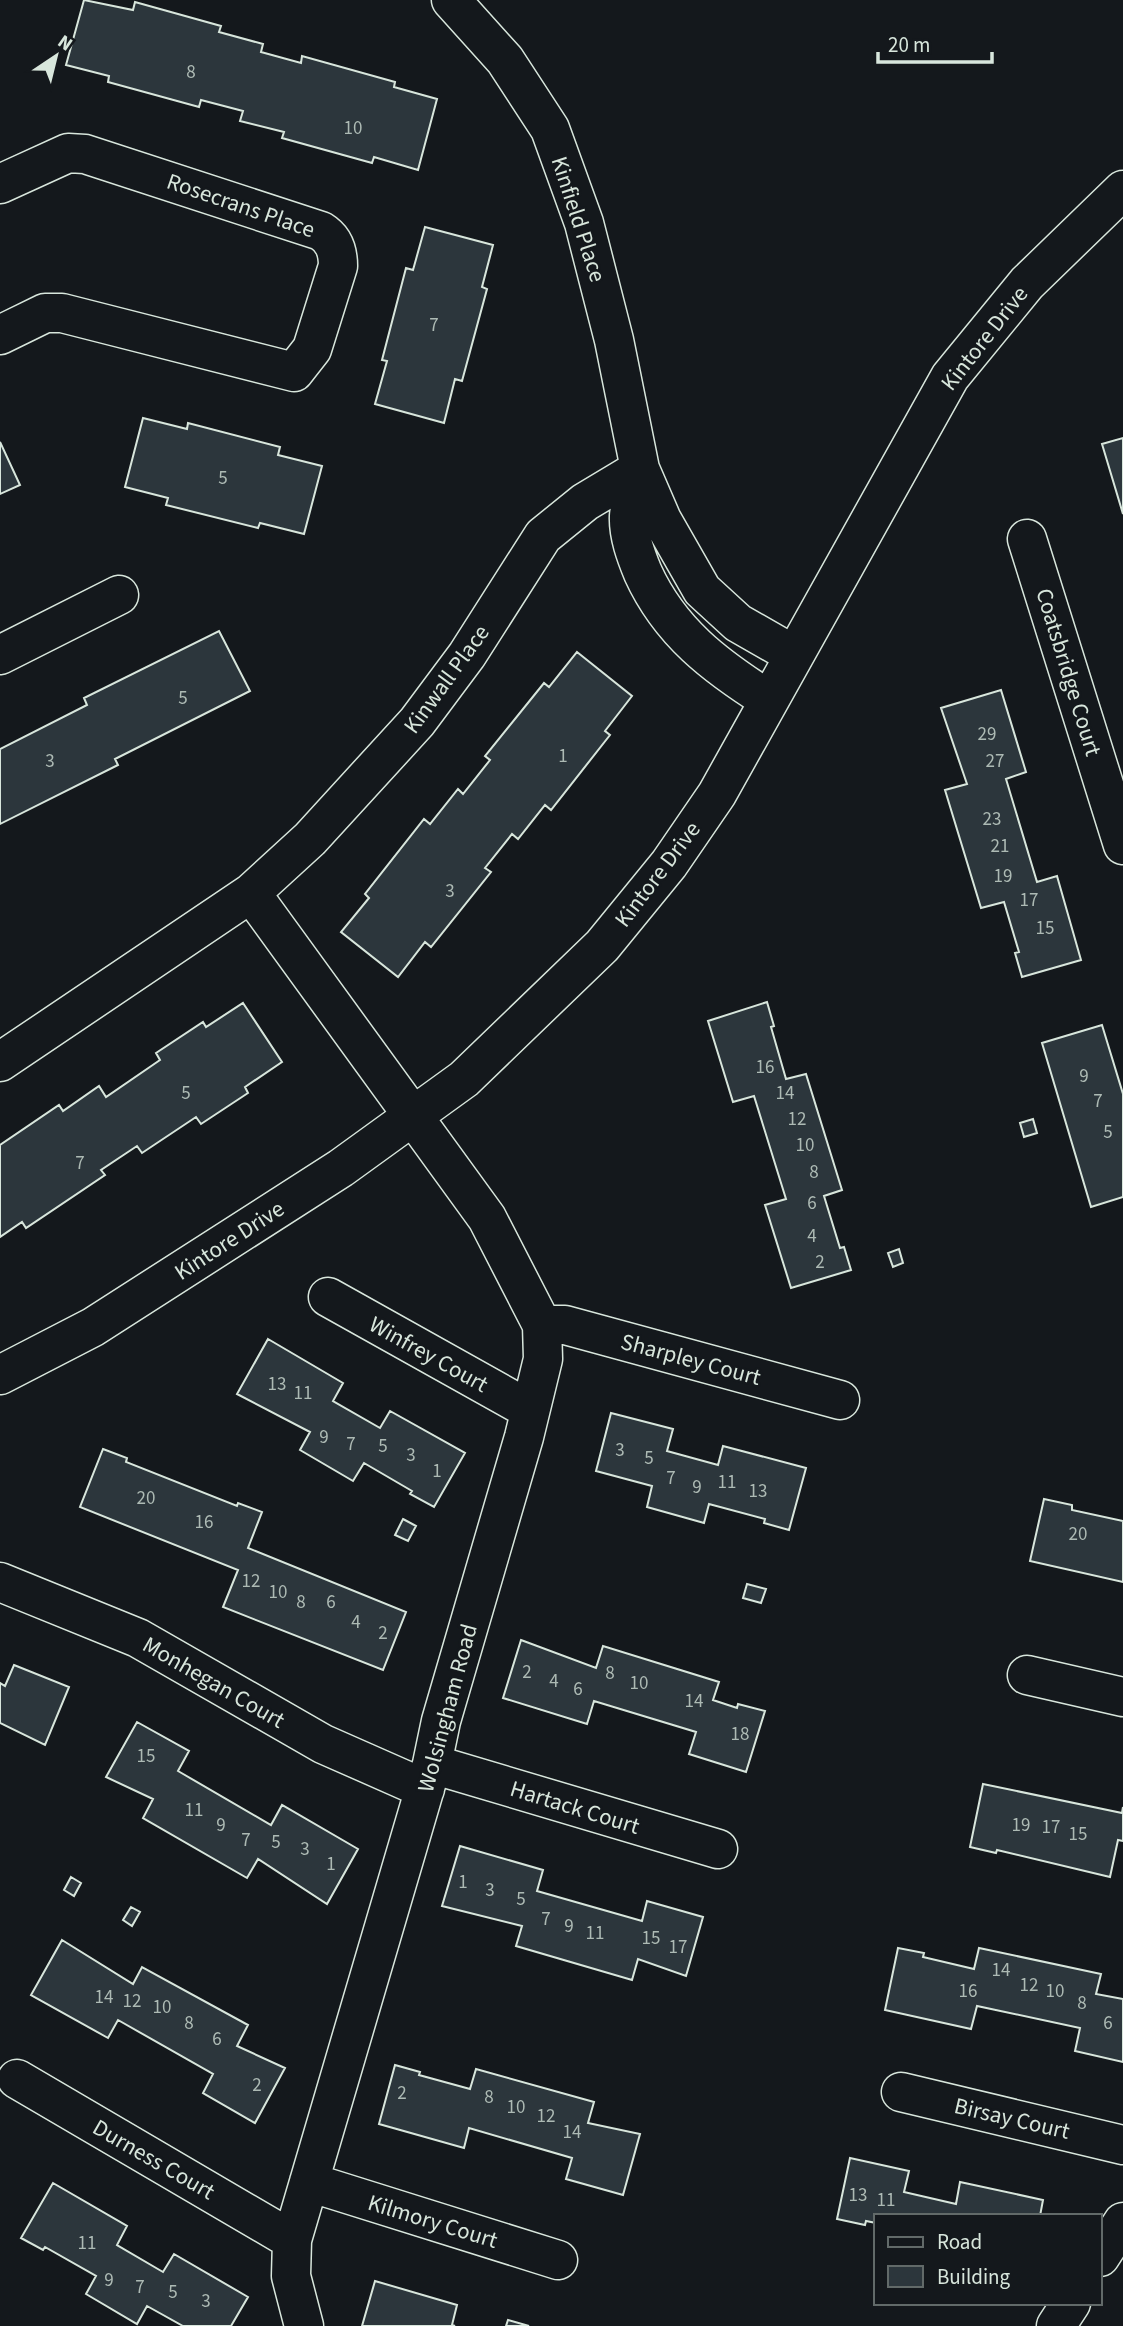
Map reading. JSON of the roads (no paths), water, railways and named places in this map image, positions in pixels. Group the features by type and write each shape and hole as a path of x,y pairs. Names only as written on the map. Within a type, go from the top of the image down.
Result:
{"street":[{"name":"Kinfield Place","path":"450,0 505,60 550,129 587,236 614,340 640,469 662,520 702,590 738,623 794,655"},
{"name":"Rosecrans Place","path":"0,184 68,153 85,153 321,231 329,236 338,255 334,282 312,349 294,372 62,313 45,313 0,335"},
{"name":"Kintore Drive","path":"0,1376 115,1313 341,1168 472,1071 602,946 669,864 717,794 950,377 1027,283 1123,190"},
{"name":"Kinfield Place","path":"640,469 629,517 635,553 651,589 691,644 723,671 769,700"},
{"name":"Kinwall Place","path":"0,1062 251,893 310,839 417,722 467,655 543,536 585,502 640,469"},
{"name":"Coatsbridge Court","path":"1027,539 1123,845"},
{"path":"0,655 119,595"},
{"path":"251,893 414,1115"},
{"name":"Wolsingham Road","path":"304,2326 291,2276 292,2240 429,1777 441,1721 530,1410 542,1359 542,1325 487,1218 414,1115"},
{"name":"Winfrey Court","path":"328,1297 530,1410"},
{"name":"Sharpley Court","path":"542,1325 565,1325 840,1400"},
{"name":"Monhegan Court","path":"0,1582 138,1638 323,1744 429,1777"},
{"path":"1027,1675 1123,1697"},
{"name":"Hartack Court","path":"429,1777 718,1849"},
{"name":"Durness Court","path":"17,2079 292,2240"},
{"name":"Birsay Court","path":"901,2092 1123,2145"},
{"name":"Kilmory Court","path":"309,2182 558,2260"},
{"path":"1102,2254 1123,2221"},
{"path":"1056,2326 1070,2305"}]}
